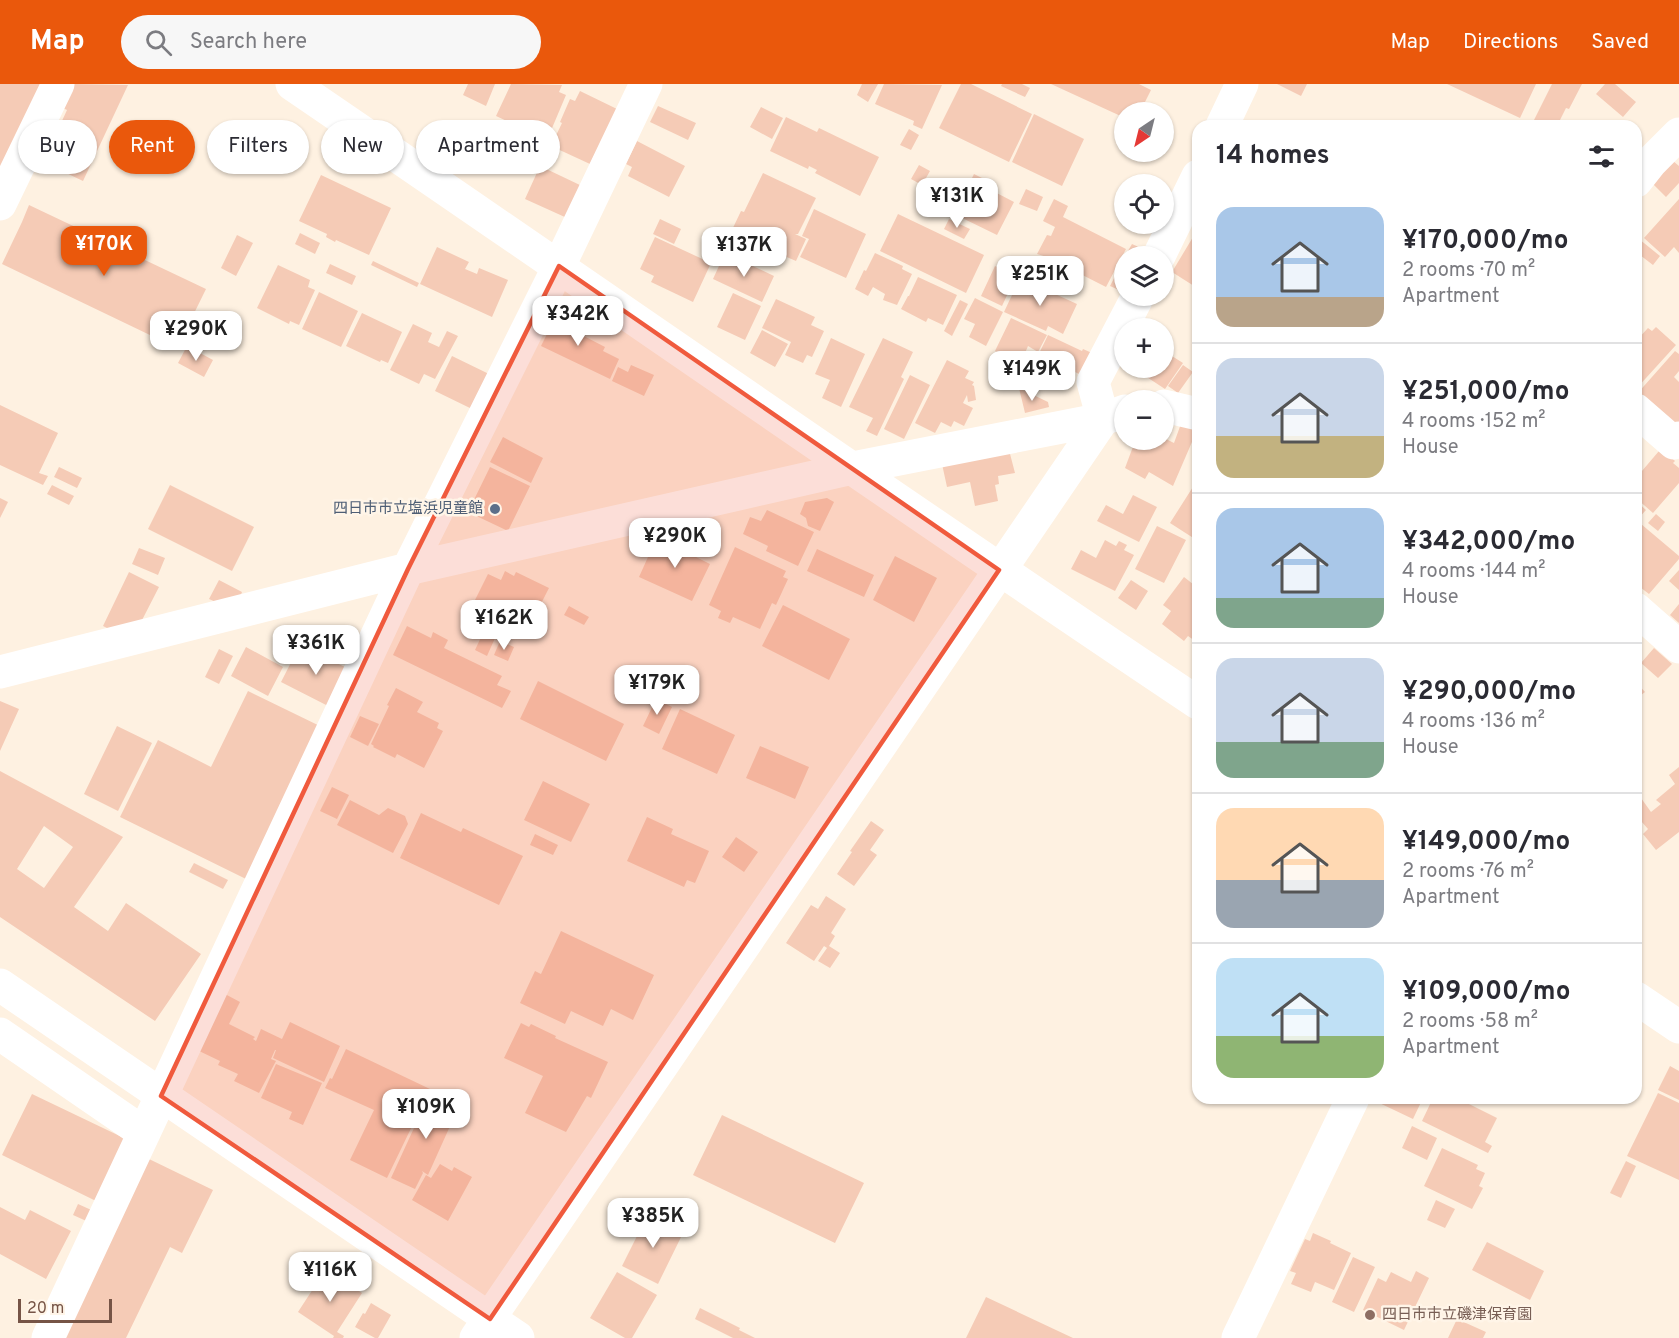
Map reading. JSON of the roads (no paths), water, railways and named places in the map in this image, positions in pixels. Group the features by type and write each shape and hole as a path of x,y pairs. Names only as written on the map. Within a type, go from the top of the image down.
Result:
{"street":[{"path":"0,204 58,84"},
{"path":"292,84 999,570 1192,699"},
{"path":"48,1338 144,1133 151,1088 559,266 646,84"},
{"path":"1227,120 1242,84"},
{"path":"1642,173 1679,134"},
{"path":"1164,246 1192,188"},
{"path":"1114,415 1093,382 1132,306"},
{"path":"1174,408 1192,413"},
{"path":"0,672 408,569 853,468 1114,415"},
{"path":"483,1328 999,570 1114,415"},
{"path":"1642,415 1674,443 1679,438"},
{"path":"1642,619 1679,647"},
{"path":"0,985 151,1088 483,1328 518,1338"},
{"path":"1642,1002 1679,1027"},
{"path":"0,1034 144,1133"},
{"path":"1238,1338 1350,1104"}],"place":[{"name":"四日市市立塩浜児童館","path":"495,509"},
{"name":"四日市市立磯津保育園","path":"1370,1315"}]}
